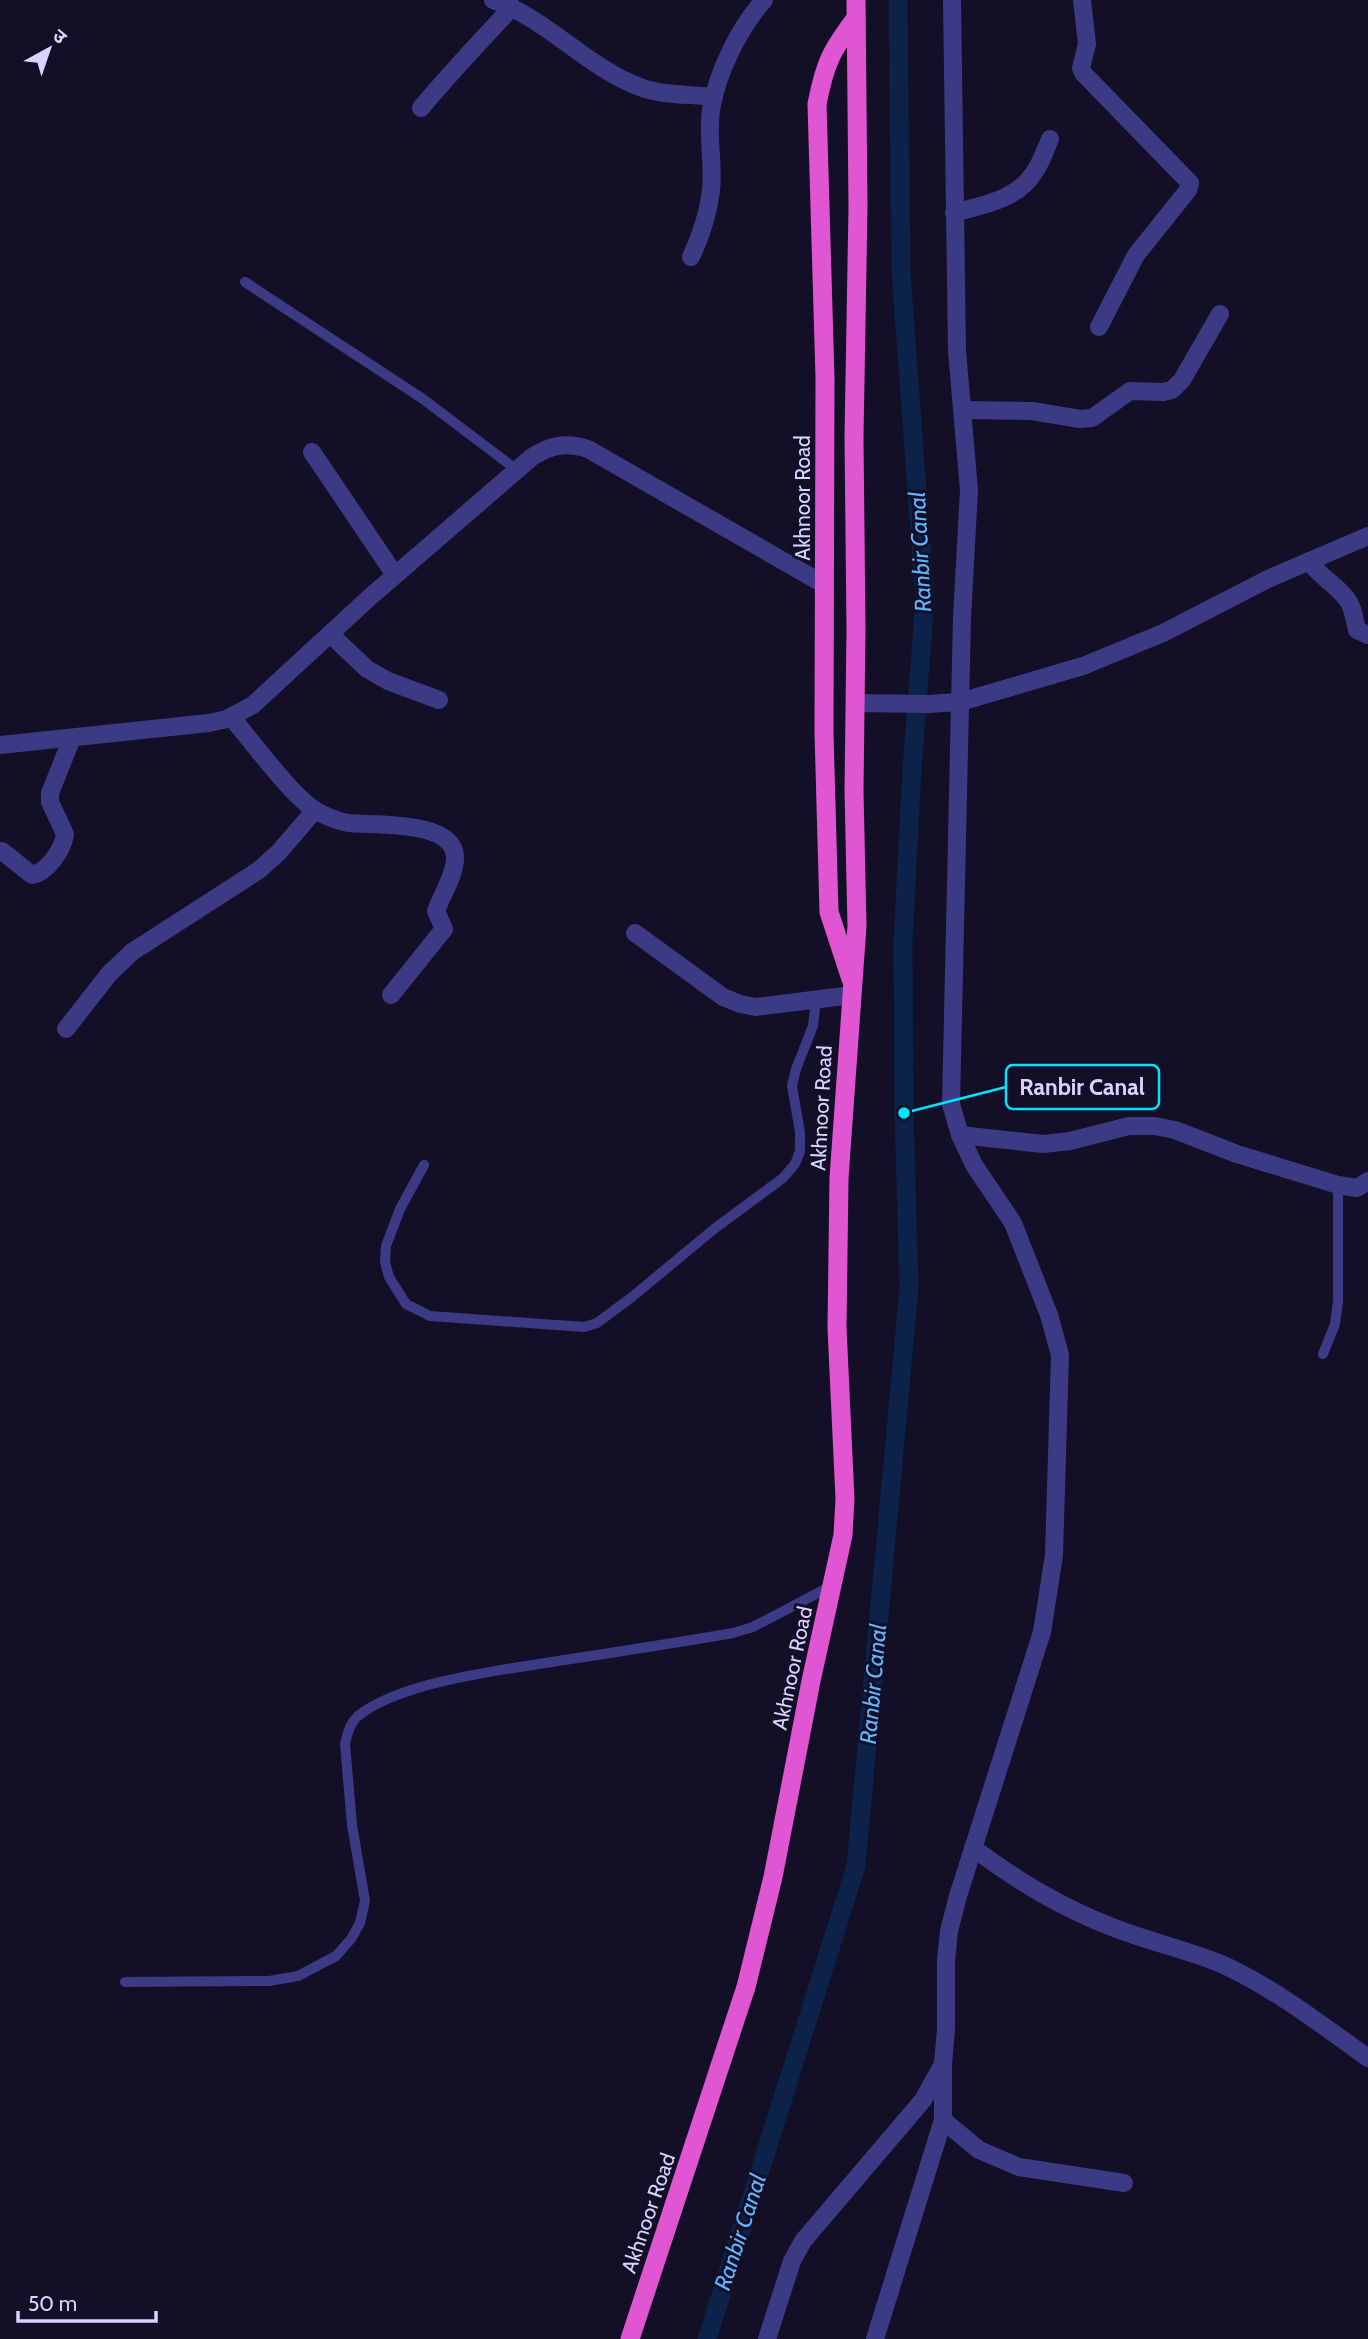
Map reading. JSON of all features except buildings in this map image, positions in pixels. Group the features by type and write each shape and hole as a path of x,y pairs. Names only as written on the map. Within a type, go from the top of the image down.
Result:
{"highway":[{"name":"Akhnoor Road","path":"852,990 829,912 824,733 825,378 817,104 824,69 853,6"},
{"name":"Akhnoor Road","path":"631,2339 746,1987 773,1877 811,1681 844,1535 845,1499 836,1299 839,1178 858,926 854,791 854,437 858,207 853,6"}],"street":[{"path":"493,0 512,7 625,81 654,91 715,97"},
{"path":"691,257 704,227 711,189 710,133 719,81 743,26 764,0"},
{"path":"875,2339 943,2120 949,1931 1042,1632 1054,1555 1060,1355 1049,1315 1013,1223 974,1165 960,1135 951,1104 962,618 969,490 957,351 951,0"},
{"path":"1082,0 1087,25 1083,73 1190,184 1136,255 1098,327"},
{"path":"421,108 453,69 512,7"},
{"path":"954,213 1000,200 1020,188 1033,175 1050,139"},
{"path":"963,410 1032,411 1080,419 1092,418 1130,391 1172,390 1182,380 1220,314"},
{"path":"0,745 209,723 231,717 253,705 395,575 532,457 552,446 563,444 588,449 825,585"},
{"path":"312,452 395,575"},
{"path":"855,703 960,702 1083,666 1163,632 1268,579 1368,536"},
{"path":"1309,561 1322,578 1346,596 1353,609 1357,630 1368,635"},
{"path":"330,634 367,669 388,681 439,700"},
{"path":"231,717 314,810 332,819 349,823 417,828 436,834 449,842 455,853 455,863 436,911 444,929 391,995"},
{"path":"2,851 32,875 43,870 60,850 65,834 50,802 50,793 72,738"},
{"path":"66,1029 101,984 132,953 259,870 279,852 314,810"},
{"path":"635,933 723,997 740,1004 756,1007 816,999 852,990"},
{"path":"960,1135 1043,1144 1070,1141 1129,1126 1155,1126 1175,1130 1237,1154 1338,1185 1357,1188 1368,1181"},
{"path":"973,1848 1032,1890 1072,1910 1114,1928 1221,1964 1265,1988 1368,2058"},
{"path":"767,2339 792,2261 803,2241 923,2100 943,2064"},
{"path":"943,2120 979,2150 1019,2167 1124,2183"}],"lane":[{"path":"245,282 423,399 517,470"},
{"path":"424,1165 400,1209 386,1246 388,1277 406,1304 417,1312 430,1316 584,1327 597,1323 714,1229 783,1178 795,1164 800,1151 800,1132 792,1086 813,1026 816,999"},
{"path":"1322,1354 1335,1324 1338,1301 1338,1185"},
{"path":"125,1982 269,1981 298,1976 336,1956 351,1939 360,1923 365,1901 352,1825 345,1744 347,1731 356,1717 378,1703 405,1691 481,1673 733,1633 753,1627 833,1585"}],"waterway":[{"name":"Ranbir Canal","path":"707,2339 856,1866 909,1288 903,942 912,769 925,600 901,272 898,0"}],"place":[{"name":"Ranbir Canal","path":"904,1113"}]}
